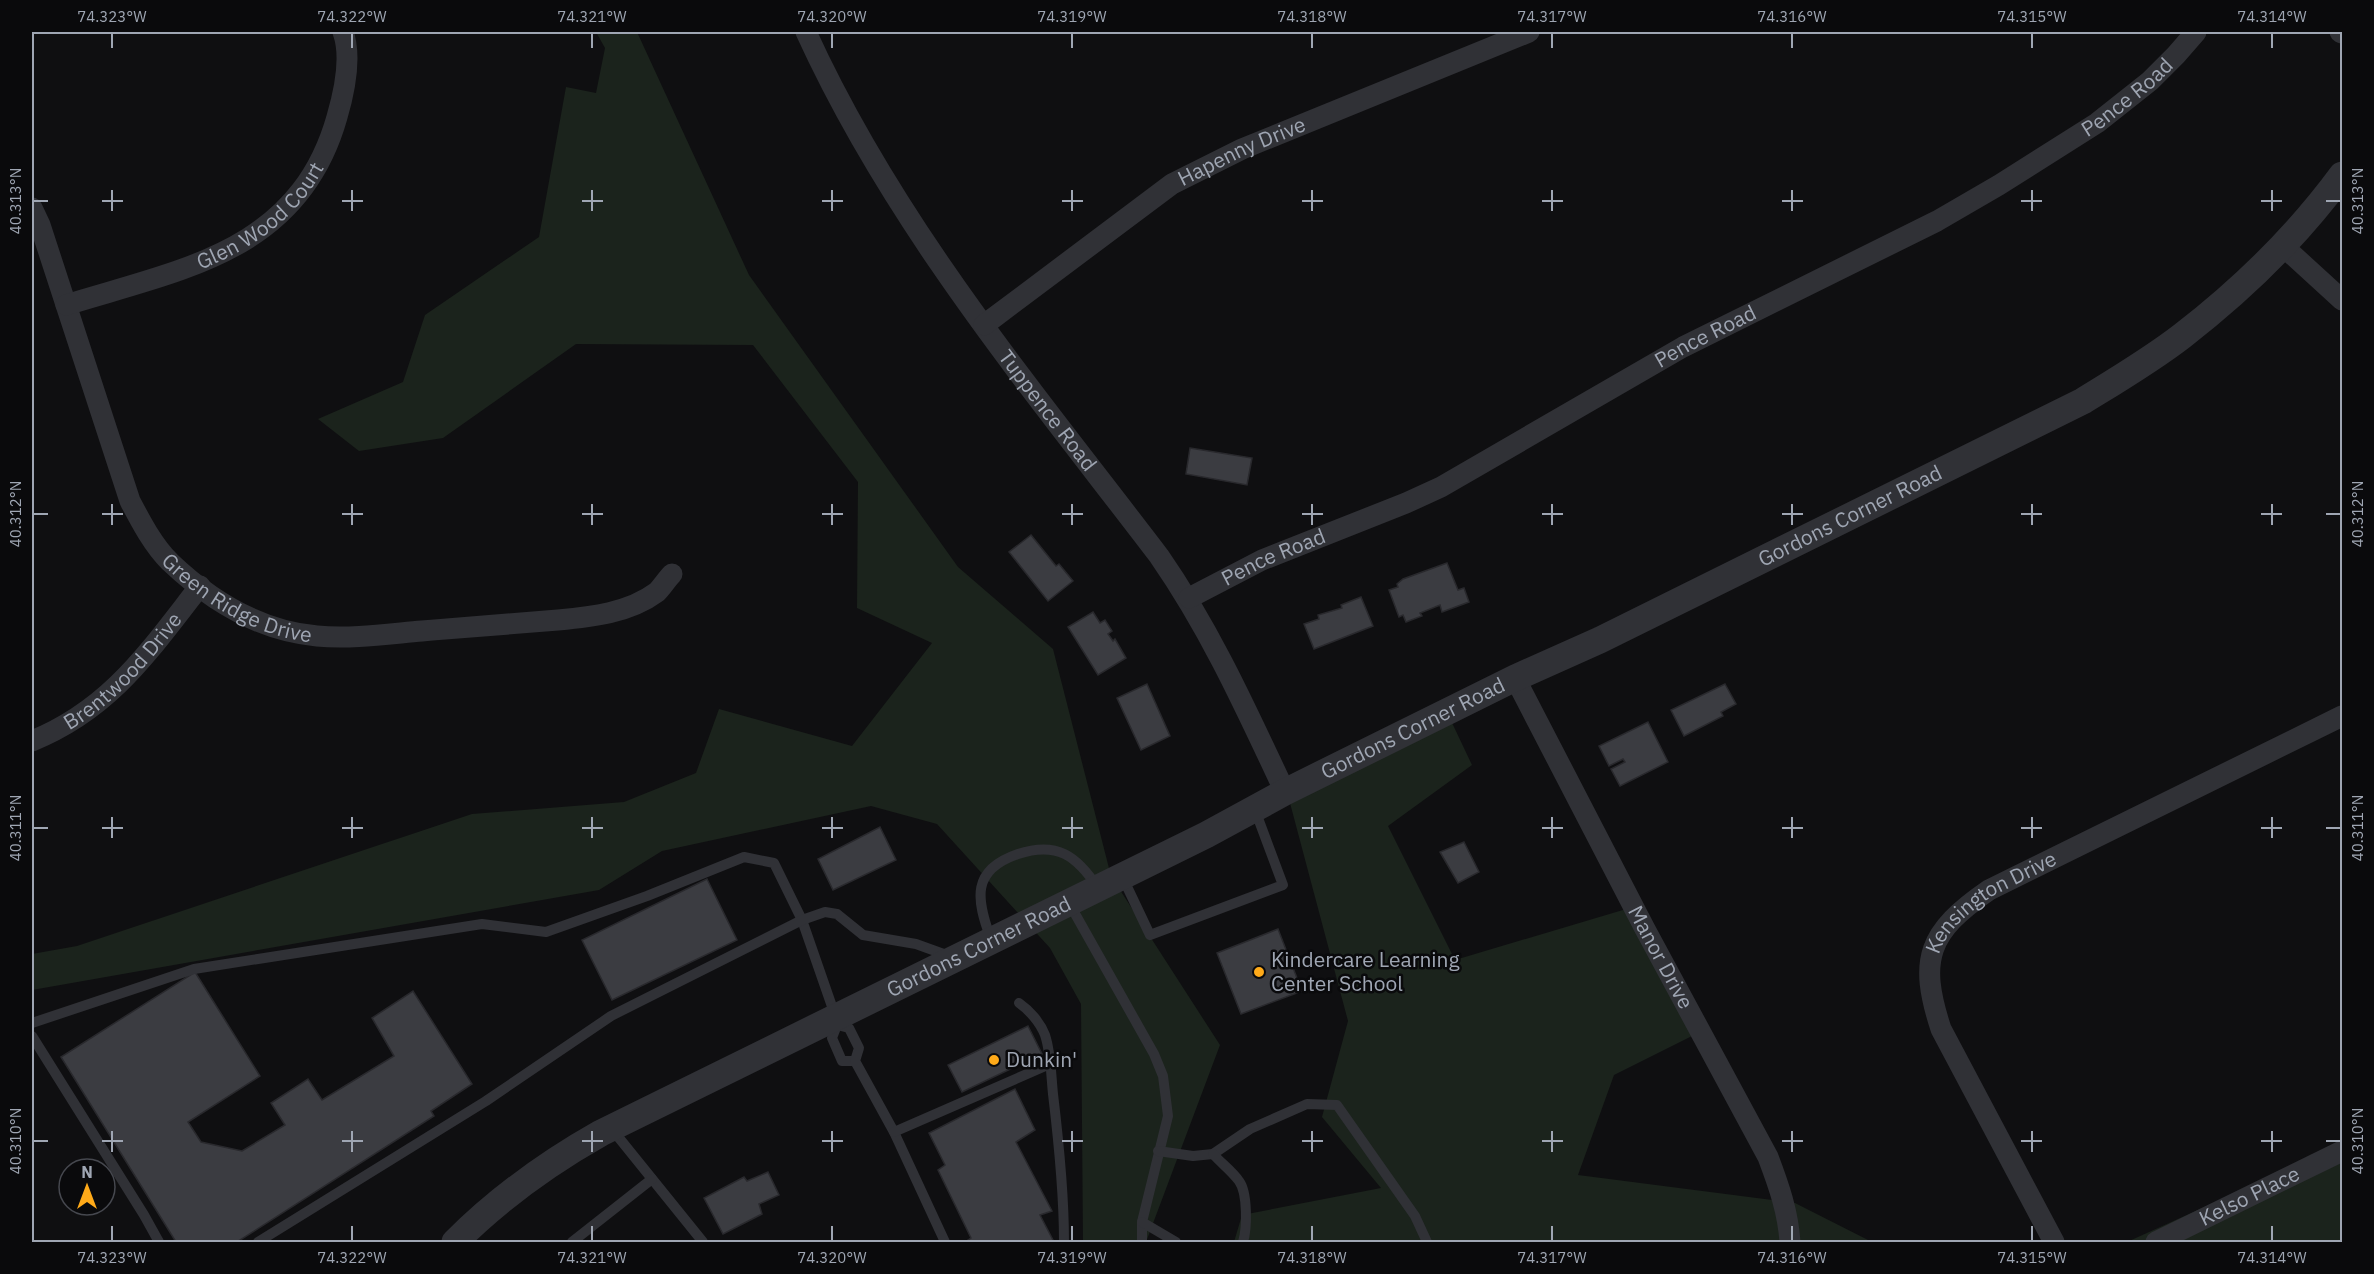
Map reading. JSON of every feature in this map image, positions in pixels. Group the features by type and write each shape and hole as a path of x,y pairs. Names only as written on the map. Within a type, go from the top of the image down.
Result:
{"street":[{"name":"Glen Wood Court","path":"66,304 215,257 253,237 273,221 308,182 323,158 333,134 341,105 345,76 346,50 343,32"},
{"name":"Hapenny Drive","path":"984,325 1172,184 1242,149 1529,32"},
{"name":"Pence Road","path":"1189,598 1262,560 1441,487 1683,346 1947,215 2097,123 2150,81 2196,32"},
{"name":"Tuppence Road","path":"812,33 841,105 885,183 958,292 1189,598 1211,638 1285,792"},
{"name":"Gordons Corner Road","path":"455,1242 506,1195 556,1158 611,1128 836,1022 1285,792 1515,678 1611,635 2083,401 2181,337 2284,247 2343,175"},
{"name":"Green Ridge Drive","path":"32,208 40,225 130,501 142,525 169,561 234,611 285,630 317,636 353,636 590,617 615,612 641,600 657,591 672,574"},
{"path":"2284,247 2343,300"},
{"name":"Brentwood Drive","path":"32,741 77,718 121,684 200,586"},
{"name":"Manor Drive","path":"1515,678 1645,929 1768,1157 1781,1190 1789,1221 1790,1242"},
{"name":"Kensington Drive","path":"2054,1242 1941,1029 1931,999 1929,980 1929,962 1937,942 1955,916 1989,890 2343,716"},
{"name":"Kelso Place","path":"2156,1242 2343,1151"}],"lane":[{"path":"991,941 982,916 980,899 986,874 999,862 1036,849 1058,850 1110,882 1150,935 1283,885 1255,809"},
{"path":"32,1023 194,969 482,924 546,932 647,896 744,857 774,863 802,920 836,1022 832,1038 842,1061 855,1062"},
{"path":"1069,903 1154,1054 1163,1076 1168,1116 1142,1222 1142,1242"},
{"path":"258,1242 486,1101 611,1016 802,920 825,912 837,915 850,923 863,936 916,944 956,959"},
{"path":"1019,1003 1032,1014 1044,1034 1050,1064 1059,1135 1064,1242"},
{"path":"836,1022 849,1028 859,1048 855,1062 894,1132 945,1242"},
{"path":"32,1036 159,1242"},
{"path":"894,1132 1050,1064"},
{"path":"1158,1151 1193,1156 1213,1154 1250,1129 1307,1104 1337,1105 1415,1216 1427,1242"},
{"path":"611,1128 703,1242"},
{"path":"1213,1154 1241,1183 1245,1204 1246,1233 1243,1242"},
{"path":"572,1242 652,1179"},
{"path":"1142,1222 1176,1242"}],"shaded area":[{"path":"596,32 637,32 749,275 958,567 1053,649 1111,876 1220,1045 1146,1242 1083,1242 1081,1004 1050,948 937,824 871,806 662,851 599,890 32,990 32,954 77,946 472,814 624,802 696,773 719,709 852,746 932,643 857,608 858,482 753,345 576,344 443,438 359,451 318,419 403,382 425,315 539,237 566,87 596,93 605,48"},
{"path":"1445,708 1472,765 1388,826 1455,960 1643,904 1708,1028 1614,1075 1578,1175 1795,1203 1872,1242 1234,1242 1242,1215 1381,1188 1322,1117 1348,1021 1286,788"},
{"path":"2342,1145 2342,1242 2127,1242"}],"building":[{"path":"1190,448 1252,458 1247,485 1186,474"},
{"path":"1031,535 1056,566 1059,564 1073,581 1048,601 1009,552"},
{"path":"1447,563 1458,590 1464,588 1469,602 1442,612 1440,605 1406,622 1403,615 1399,617 1389,590 1398,587 1397,584 1403,579"},
{"path":"1361,597 1373,626 1314,649 1304,624 1319,619 1318,615 1342,608 1341,605"},
{"path":"1093,612 1100,623 1105,620 1112,631 1108,634 1113,641 1115,639 1126,658 1098,675 1068,627"},
{"path":"1147,684 1170,736 1141,750 1117,698"},
{"path":"1725,684 1736,704 1721,712 1723,716 1684,736 1671,710"},
{"path":"1648,722 1668,762 1620,786 1611,769 1625,762 1623,759 1609,766 1599,746"},
{"path":"880,827 896,860 833,890 818,859"},
{"path":"1464,842 1479,872 1458,883 1440,852"},
{"path":"707,879 737,940 612,1000 582,940"},
{"name":"Kindercare Learning Center School","path":"1278,929 1302,991 1241,1014 1217,953"},
{"path":"195,972 260,1076 188,1122 201,1142 242,1151 285,1125 271,1103 308,1079 322,1100 394,1056 372,1018 413,991 472,1084 431,1111 434,1116 237,1242 176,1242 61,1057"},
{"name":"Dunkin'","path":"1028,1026 1042,1054 962,1092 948,1065"},
{"path":"1015,1089 1035,1130 1016,1142 1052,1211 1040,1215 1054,1242 965,1242 971,1238 938,1170 945,1165 929,1133"},
{"path":"768,1172 779,1195 759,1204 762,1214 723,1234 704,1198 744,1177 747,1181"}],"place":[{"name":"Kindercare Learning Center School","path":"1259,972"},
{"name":"Dunkin'","path":"994,1060"}]}
